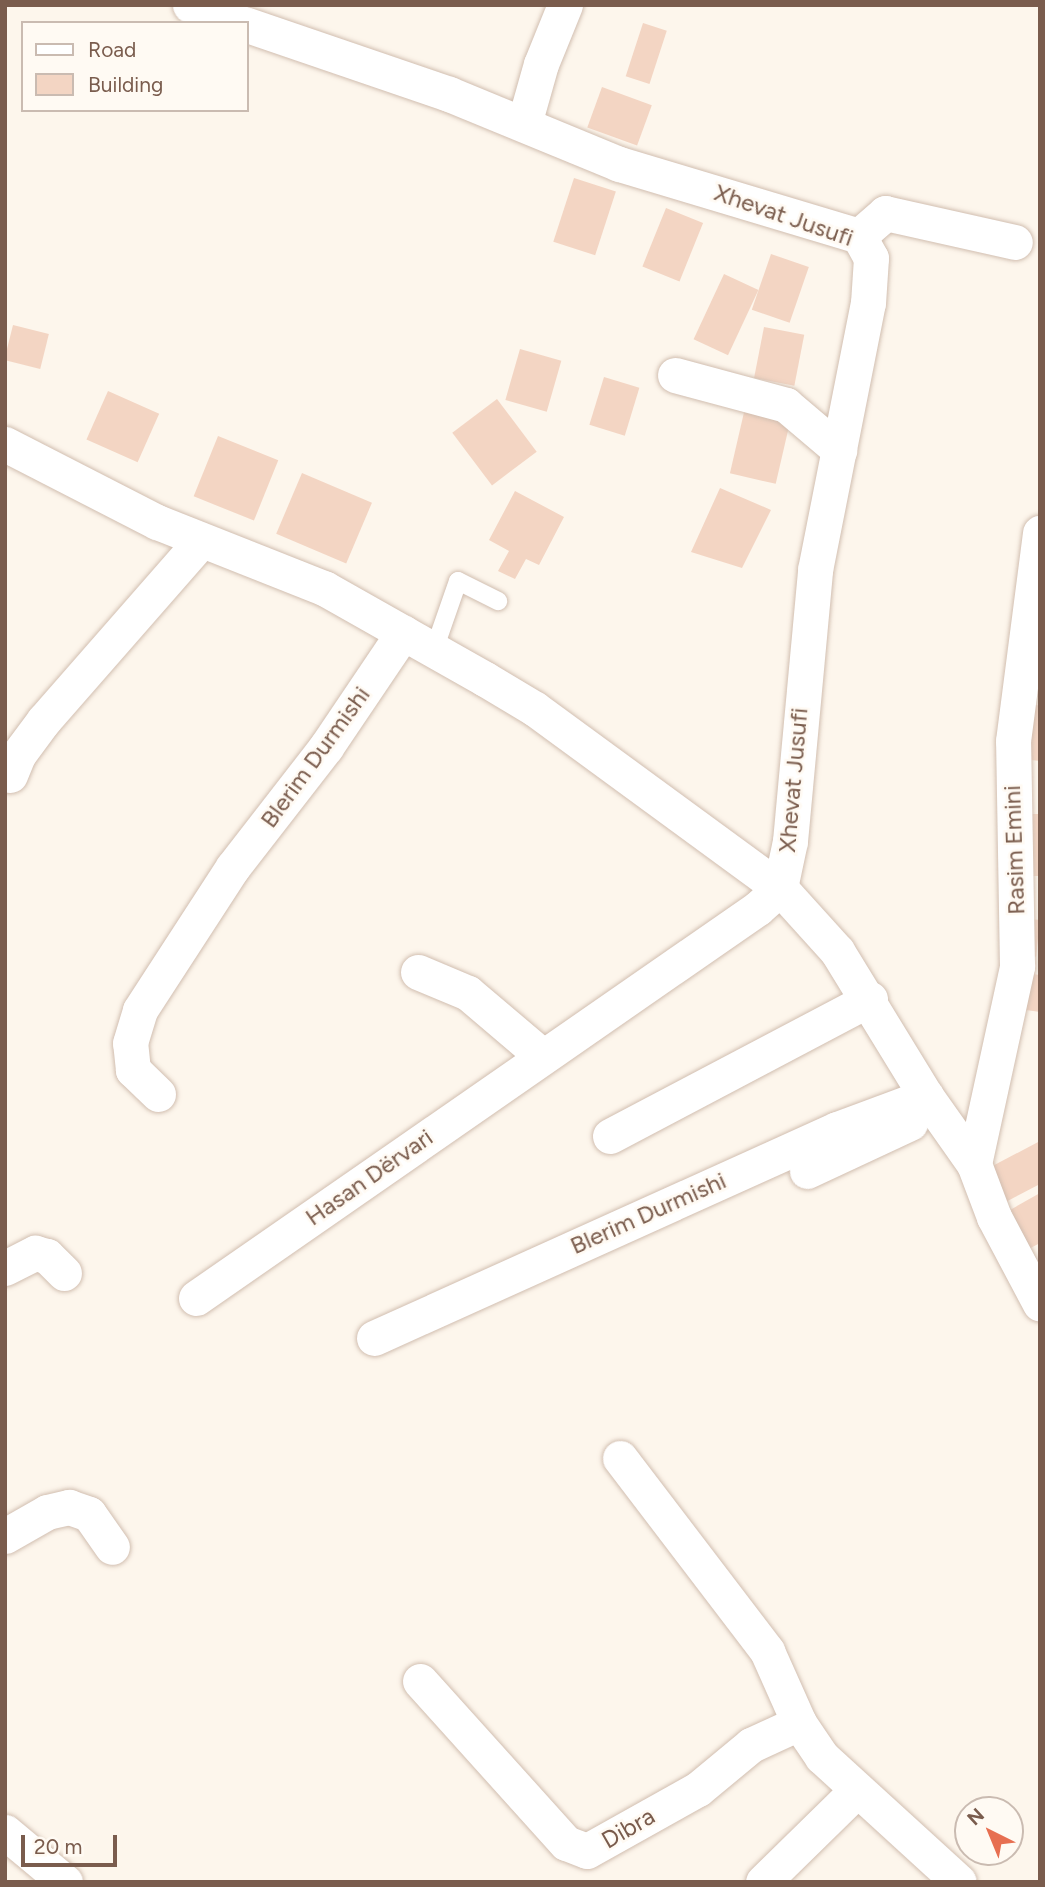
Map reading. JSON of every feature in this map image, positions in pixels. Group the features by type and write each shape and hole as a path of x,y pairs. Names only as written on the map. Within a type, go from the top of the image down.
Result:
{"street":[{"path":"190,5 235,21"},
{"path":"524,124 541,64 565,5"},
{"name":"Xhevat Jusufi","path":"248,25 524,124 620,164 859,236 871,258 868,303 815,570 790,841 780,888"},
{"path":"859,236 885,213 1015,242"},
{"path":"676,375 786,405 839,450"},
{"path":"5,444 200,542 324,588 434,650 535,709 780,888 837,951 870,999 931,1104 974,1164 1034,1281"},
{"name":"Rasim Emini","path":"974,1164 1017,966 1013,741 1040,533"},
{"path":"10,775 18,755 44,720 200,542"},
{"name":"Blerim Durmishi","path":"158,1094 133,1070 130,1043 140,1010 233,867 326,747 403,633"},
{"name":"Hasan Dërvari","path":"196,1298 541,1055 758,908 780,888"},
{"path":"418,972 468,993 541,1055"},
{"path":"610,1136 870,999"},
{"path":"807,1171 931,1104"},
{"name":"Blerim Durmishi","path":"374,1338 837,1129 931,1104"},
{"path":"5,1268 35,1253 47,1256 64,1273"},
{"path":"620,1458 767,1651 799,1723 822,1757 958,1882"},
{"path":"5,1536 47,1512 69,1507 89,1514 112,1547"},
{"name":"Dibra","path":"420,1681 566,1843 587,1851 698,1789 751,1745 799,1723"},
{"path":"763,1882 856,1791"},
{"path":"5,1832 65,1882"}],"lane":[{"path":"434,650 458,580 498,601"}],"building":[{"path":"643,23 667,31 649,84 626,76"},
{"path":"602,87 652,105 637,146 587,127"},
{"path":"574,178 616,192 595,255 553,242"},
{"path":"666,208 703,223 679,281 642,266"},
{"path":"771,254 809,267 790,323 752,310"},
{"path":"724,274 758,290 728,355 694,339"},
{"path":"13,325 49,334 40,369 5,360"},
{"path":"764,327 804,335 794,386 754,378"},
{"path":"520,349 561,361 547,412 505,400"},
{"path":"604,377 639,388 625,436 589,425"},
{"path":"108,391 159,414 138,462 86,439"},
{"path":"497,399 537,452 492,485 452,433"},
{"path":"745,408 791,419 776,484 730,473"},
{"path":"218,436 278,460 254,521 194,496"},
{"path":"302,473 372,503 346,563 276,534"},
{"path":"720,488 771,510 742,568 691,552"},
{"path":"515,491 564,517 539,565 526,559 515,579 498,571 509,551 489,540"},
{"path":"1033,704 1040,706 1040,761 1023,759"},
{"path":"1022,814 1040,814 1040,876 1022,876"},
{"path":"1030,919 1040,920 1036,957 1026,956"},
{"path":"1032,974 1040,975 1040,1012 1026,1010"},
{"path":"1040,1141 1040,1184 1000,1205 983,1171"},
{"path":"1040,1193 1040,1243 1023,1252 1003,1214"}]}
